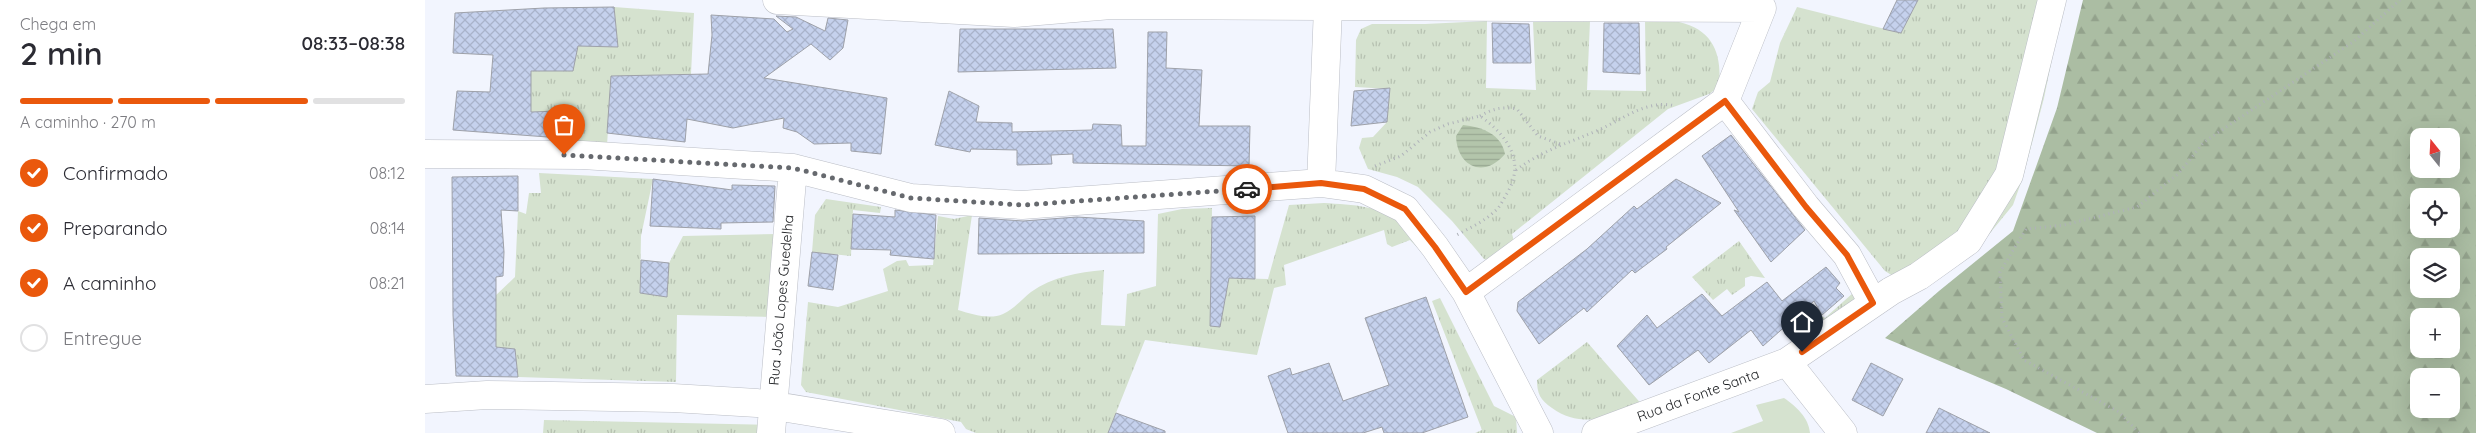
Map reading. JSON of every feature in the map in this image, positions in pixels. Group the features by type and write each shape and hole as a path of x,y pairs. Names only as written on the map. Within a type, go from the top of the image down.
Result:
{"street":[{"path":"777,0 1014,13 1111,2 1328,7 1764,4 1725,101 1466,292"},
{"name":"Rua da Fonte Santa","path":"1596,433 1787,362 1873,303 1919,276 1968,241 2009,175 2052,0"},
{"path":"1321,183 1328,7"},
{"path":"1725,101 1806,207 1847,255 1873,303"},
{"path":"425,154 582,155 793,168 911,198 1023,205 1321,183 1364,189 1405,209 1435,247 1466,292 1539,433"},
{"name":"Rua João Lopes Guedelha","path":"771,433 793,168"},
{"path":"1787,362 1843,433"},
{"path":"425,399 487,395 673,398 772,404 941,433"}],"path":[{"path":"2139,433 2119,412 2024,360 2002,318 2000,272 2026,228 2064,225 2137,207 2178,174 2204,142 2353,42 2400,0"},
{"path":"1364,189 1368,169 1401,156 1430,132 1448,124 1480,116 1491,110 1506,106 1517,109 1538,136 1561,144"},
{"path":"1516,170 1543,151 1604,128 1624,116 1653,107 1675,106 1692,125"},
{"path":"1435,247 1478,224 1497,210 1510,189 1516,170 1511,151 1497,129 1480,116"}],"green space":[{"path":"1918,0 2064,0 2044,98 2023,177 2013,205 1977,249 1896,278 1885,271 1752,109 1758,92 1770,82 1780,43 1797,7 1901,33"},
{"path":"2083,0 2476,0 2476,433 2097,433 2006,389 1885,338 2013,231 2057,108"},
{"path":"614,7 694,13 691,74 611,79 607,146 561,138 557,111 531,112 520,71 572,71 578,46 618,47"},
{"path":"1645,20 1679,22 1691,26 1708,38 1717,54 1720,75 1719,87 1709,94 1668,109 1512,234 1514,241 1493,262 1484,259 1452,221 1418,187 1397,177 1368,169 1359,148 1362,138 1373,137 1387,122 1390,89 1355,87 1356,40 1361,29 1372,24 1487,21 1486,88 1536,90 1533,22 1590,21 1587,90 1646,91"},
{"path":"539,173 653,179 641,236 640,293 667,297 669,263 683,236 777,234 770,317 677,315 676,382 518,377 515,349 496,347 494,297 515,277 518,211 526,214 529,193 541,193"},
{"path":"826,199 881,207 880,213 853,210 851,256 812,252 815,215"},
{"path":"1324,203 1367,207 1387,214 1405,226 1420,250 1410,240 1392,247 1387,244 1384,230 1284,265 1286,285 1274,288 1257,355 1145,340 1108,433 976,433 966,429 961,422 806,392 801,385 808,302 838,307 888,291 883,269 897,261 906,260 909,266 933,265 938,216 954,219 972,215 958,310 981,316 998,316 1010,310 1031,292 1056,279 1085,272 1104,270 1101,325 1125,326 1127,294 1156,286 1158,214 1182,209 1212,208 1211,304 1225,302 1229,278 1268,279 1289,205"},
{"path":"1739,241 1765,278 1751,276 1745,278 1745,286 1732,295 1727,289 1713,300 1692,277"},
{"path":"1863,284 1873,303 1830,333 1812,325 1803,312 1809,308 1825,318"},
{"path":"1440,298 1494,406 1516,417 1517,433 1475,433 1482,430 1432,301"},
{"path":"1587,342 1644,407 1608,417 1585,420 1563,414 1552,408 1542,399 1537,380"},
{"path":"1784,398 1801,413 1807,422 1810,433 1731,433 1763,421 1756,405"},
{"path":"544,420 771,425 770,433 543,433"}],"shaded area":[{"path":"1463,125 1490,133 1499,141 1505,154 1497,162 1489,166 1473,166 1466,162 1461,155 1456,136"}],"building":[{"path":"1897,0 1918,0 1901,33 1883,29"},
{"path":"614,7 618,47 578,46 573,71 531,71 531,112 557,111 561,138 453,130 457,91 490,92 493,55 453,53 455,13 544,8"},
{"path":"711,15 774,19 787,32 793,29 776,16 796,17 825,31 828,18 848,20 843,48 830,60 811,44 764,78 887,98 881,154 851,151 851,143 814,144 797,132 783,128 784,118 733,128 687,119 685,142 607,133 611,76 708,74 712,35"},
{"path":"1492,23 1529,24 1531,63 1493,63"},
{"path":"1604,23 1639,23 1640,74 1603,72"},
{"path":"960,29 1113,29 1116,68 958,72"},
{"path":"1148,32 1167,32 1166,68 1202,70 1199,126 1250,126 1249,166 1073,163 1073,154 1051,155 1052,164 1017,165 1017,150 971,149 970,152 935,145 949,91 979,106 976,122 1012,123 1012,132 1092,130 1093,124 1121,125 1122,146 1146,146"},
{"path":"1390,88 1387,122 1351,126 1354,91"},
{"path":"1731,135 1805,230 1771,262 1734,210 1739,212 1702,156"},
{"path":"518,176 518,211 501,210 504,252 503,276 496,277 496,347 515,349 518,377 456,376 453,315 452,177"},
{"path":"653,179 732,190 732,185 775,186 773,222 721,223 721,229 650,226"},
{"path":"1676,179 1721,203 1666,247 1667,249 1635,273 1632,270 1587,312 1584,308 1539,344 1517,311 1518,302 1587,249 1634,206 1637,209"},
{"path":"895,210 936,215 934,259 890,255 891,250 851,249 853,214 895,217"},
{"path":"1255,216 1255,279 1229,278 1220,327 1210,326 1212,217"},
{"path":"1077,217 1144,221 1144,253 978,254 979,218 1023,221"},
{"path":"812,252 838,255 833,290 808,286"},
{"path":"641,260 669,263 667,297 640,293"},
{"path":"1826,267 1840,283 1836,288 1844,296 1822,315 1814,301 1763,346 1751,330 1709,363 1698,350 1649,385 1617,346 1647,315 1657,328 1702,294 1722,316 1767,282 1782,301"},
{"path":"1426,297 1468,417 1422,433 1384,433 1382,427 1363,433 1288,433 1268,376 1290,368 1292,375 1329,363 1343,401 1389,385 1365,318"},
{"path":"1871,363 1903,379 1883,416 1852,400"},
{"path":"1939,408 1990,433 1926,433"},
{"path":"1116,413 1165,431 1165,433 1108,433"}],"way so far":[{"path":"564,155 793,168 911,198 1023,205 1247,189"}],"route":[{"path":"1247,189 1321,183 1364,189 1405,209 1435,247 1466,292 1725,101 1806,207 1847,255 1873,303 1802,352"}]}
